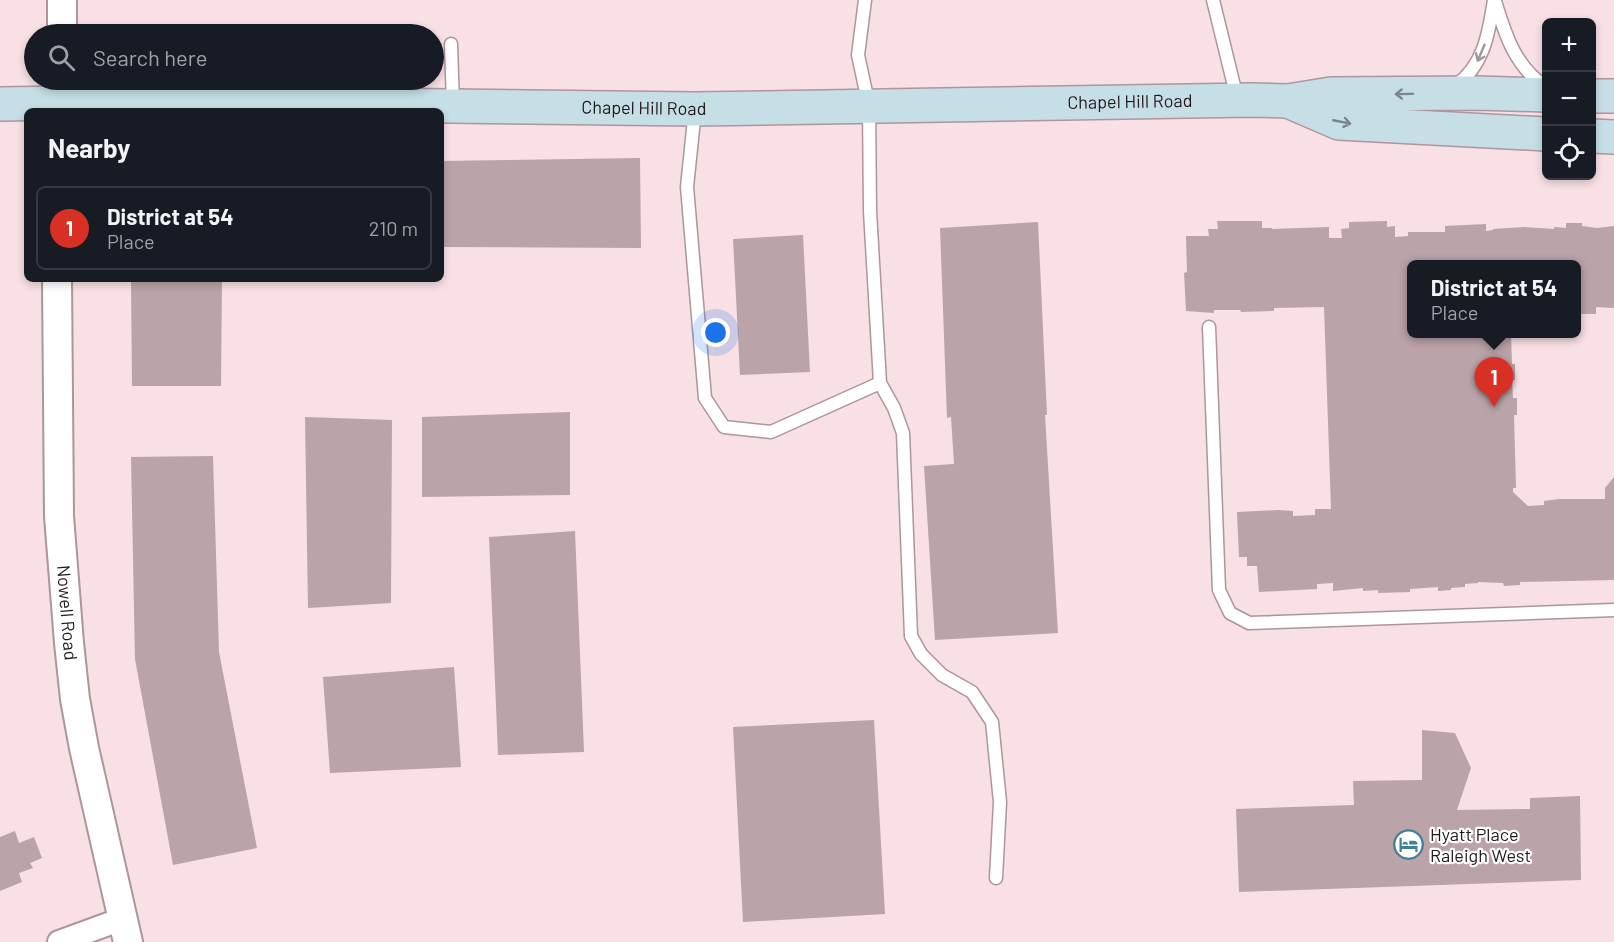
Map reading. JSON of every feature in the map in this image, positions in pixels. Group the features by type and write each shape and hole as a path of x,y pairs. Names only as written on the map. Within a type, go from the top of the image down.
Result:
{"main road":[{"name":"Chapel Hill Road","path":"0,104 61,98 695,109 1288,101 1331,94 1542,95"},
{"path":"1596,96 1614,96"},
{"name":"Chapel Hill Road","path":"1288,101 1339,123 1542,134"},
{"path":"1596,136 1614,137"}],"street":[{"path":"62,0 62,24"},
{"name":"Nowell Road","path":"57,282 59,516 69,643 75,699 84,748 125,930"},
{"path":"59,942 125,930"}],"lane":[{"path":"865,0 858,55 868,106 870,212 880,383 894,408 903,433 911,636 921,654 942,675 972,692 992,722 1000,802 996,878"},
{"path":"1213,0 1238,100"},
{"path":"1494,0 1507,39 1520,62 1542,85"},
{"path":"1445,93 1460,83 1476,66 1488,37 1494,0"},
{"path":"451,44 453,106"},
{"path":"695,109 687,187 705,398 724,427 771,432 880,383"},
{"path":"1209,327 1219,590 1230,613 1250,623 1614,610"}],"building":[{"path":"640,158 641,248 444,247 444,161"},
{"path":"1217,221 1262,221 1262,228 1272,229 1329,227 1329,238 1342,238 1341,229 1349,228 1349,222 1387,221 1387,227 1395,226 1395,237 1408,236 1408,232 1445,232 1445,226 1486,224 1486,231 1524,227 1566,228 1566,223 1582,223 1582,226 1597,228 1614,226 1614,308 1596,307 1596,314 1581,314 1581,260 1407,260 1407,338 1511,338 1512,364 1515,364 1515,380 1512,380 1513,398 1517,398 1517,415 1514,415 1516,488 1513,488 1513,492 1528,506 1544,505 1544,501 1559,499 1605,499 1605,488 1614,477 1614,580 1520,582 1520,585 1504,586 1503,583 1478,582 1465,584 1465,587 1451,588 1451,590 1438,591 1438,587 1410,589 1410,592 1378,593 1378,590 1363,591 1363,588 1333,591 1333,583 1317,584 1317,589 1259,592 1257,566 1247,566 1247,557 1239,557 1237,512 1293,511 1293,516 1315,515 1315,509 1331,509 1324,307 1274,308 1274,311 1241,312 1240,310 1214,310 1214,313 1186,311 1184,273 1187,272 1186,236 1209,236 1208,229 1218,229"},
{"path":"1038,222 1047,415 1045,415 1058,633 935,640 924,466 954,464 951,417 947,418 940,228"},
{"path":"803,235 810,372 740,375 733,239"},
{"path":"131,282 222,282 221,386 132,386"},
{"path":"570,412 570,495 422,497 422,417"},
{"path":"305,417 392,420 391,603 308,608"},
{"path":"213,456 219,652 257,848 173,865 135,659 131,457"},
{"path":"575,531 584,752 498,755 489,537"},
{"path":"454,667 461,767 330,773 323,677"},
{"path":"874,720 885,914 743,922 733,727"},
{"name":"Hyatt Place Raleigh West","path":"1422,730 1455,733 1471,768 1457,810 1530,809 1530,798 1580,796 1581,880 1239,892 1236,809 1354,805 1353,781 1422,780"},
{"path":"15,831 19,843 34,837 42,858 30,863 33,868 19,873 22,882 0,891 0,837"}],"place":[{"name":"District at 54","path":"1494,407"},
{"name":"Hyatt Place Raleigh West","path":"1409,845"}]}
